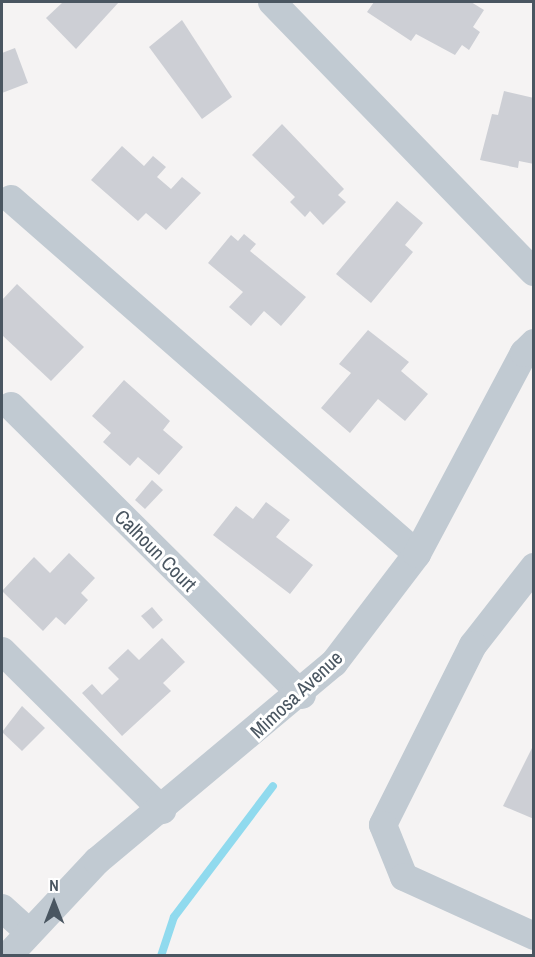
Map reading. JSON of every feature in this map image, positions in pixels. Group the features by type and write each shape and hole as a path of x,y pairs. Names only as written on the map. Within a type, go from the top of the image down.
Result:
{"street":[{"path":"272,2 534,272"},
{"path":"11,199 417,554"},
{"name":"Mimosa Avenue","path":"8,956 97,861 302,695 334,663 417,554 524,352 534,343"},
{"name":"Calhoun Court","path":"11,406 302,695"},
{"path":"534,567 473,645 383,825 404,877 534,936"},
{"path":"2,651 162,810"},
{"path":"2,908 29,932"}],"building":[{"path":"63,2 119,2 76,49 46,18"},
{"path":"374,2 471,2 484,10 473,27 480,32 469,50 462,45 455,55 416,34 411,41 367,12"},
{"path":"182,20 232,97 202,119 149,47"},
{"path":"15,48 28,83 2,93 2,53"},
{"path":"504,91 534,98 534,164 519,161 518,168 480,160 492,114 498,115"},
{"path":"282,124 344,189 338,195 346,202 323,225 310,211 305,217 290,202 295,197 252,155"},
{"path":"122,146 144,166 153,156 166,167 157,177 171,189 182,177 201,193 166,230 146,213 138,221 91,180"},
{"path":"397,201 423,223 405,245 413,252 371,303 336,274"},
{"path":"244,234 256,244 250,251 306,297 281,326 264,311 251,326 229,307 243,292 208,263 231,235 238,241"},
{"path":"17,284 84,347 51,381 2,335 2,300"},
{"path":"368,330 409,362 401,371 428,394 405,421 378,399 350,433 321,408 351,373 339,364"},
{"path":"124,380 170,421 163,430 183,447 159,475 138,457 130,466 103,442 111,433 92,416"},
{"path":"152,480 163,490 145,509 135,500"},
{"path":"266,502 290,520 276,537 313,565 290,594 213,535 236,506 253,519"},
{"path":"69,553 95,578 81,593 88,600 65,625 56,617 43,631 2,591 34,557 50,573"},
{"path":"152,607 163,620 153,629 141,616"},
{"path":"162,638 185,662 163,683 171,691 122,736 82,693 92,684 102,695 119,679 108,668 128,649 139,660"},
{"path":"22,706 45,728 22,751 2,732"},
{"path":"534,744 534,819 503,806"}],"waterway":[{"path":"161,956 174,917 273,786"}]}
